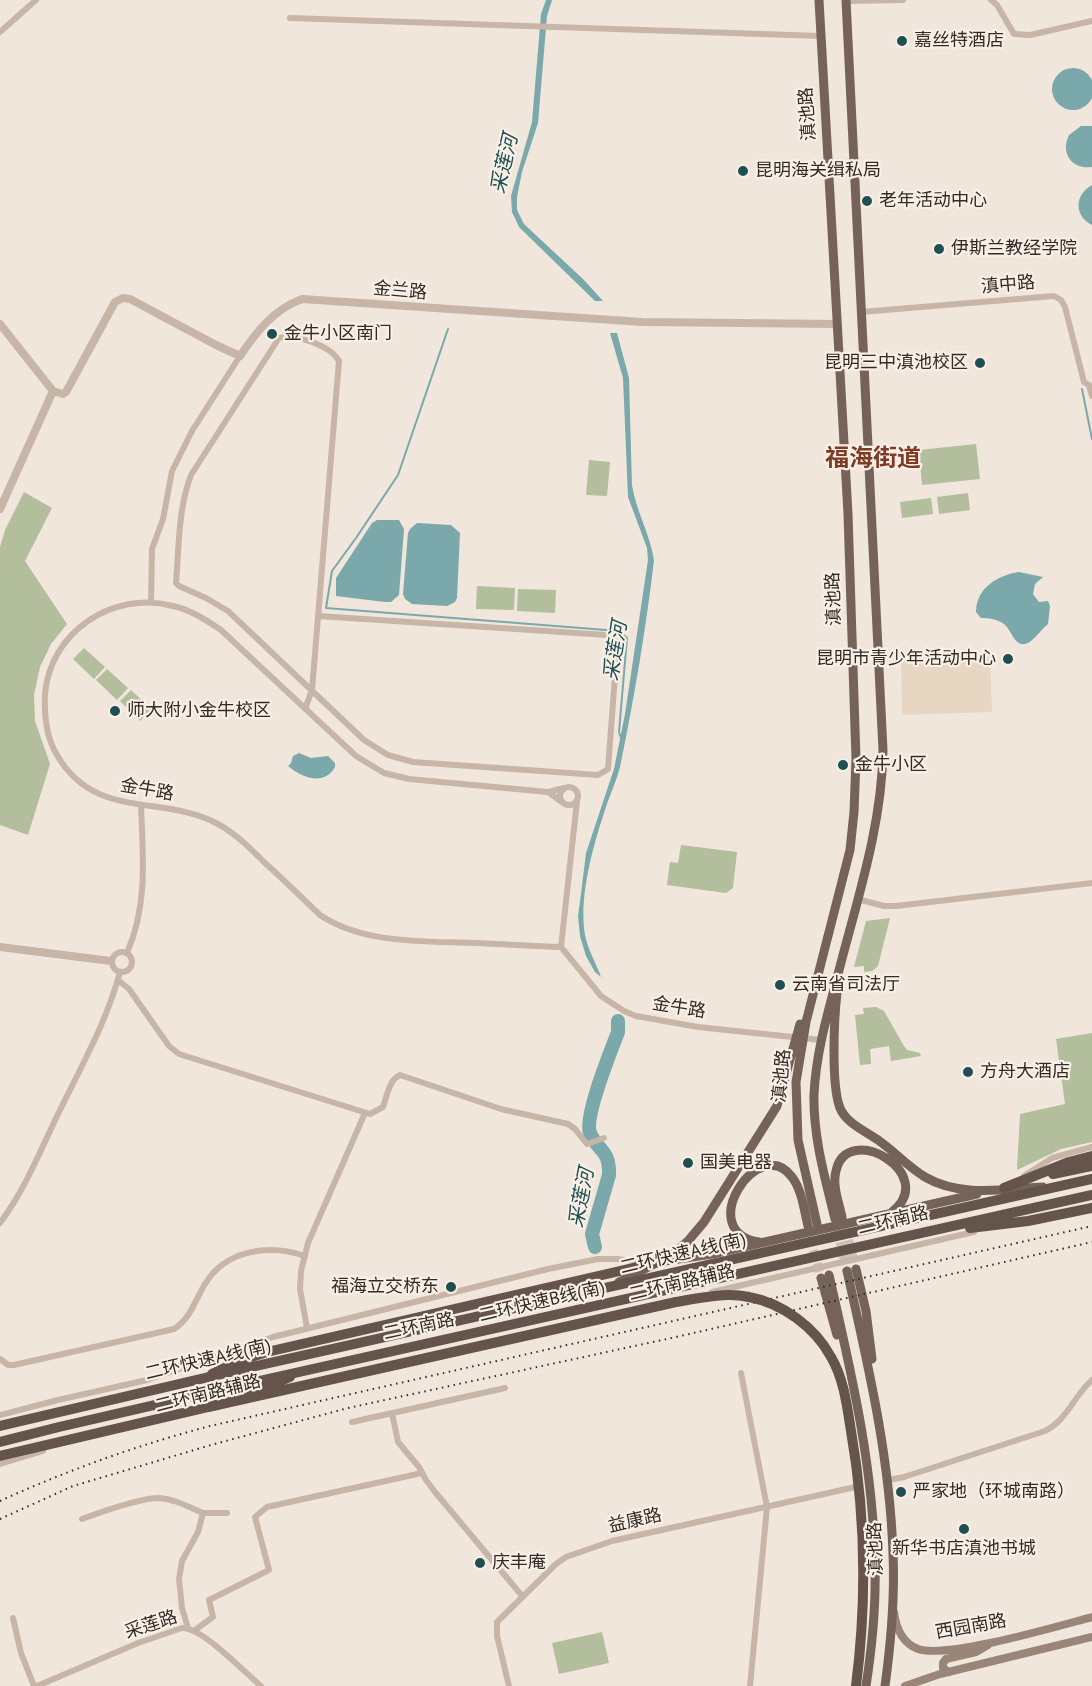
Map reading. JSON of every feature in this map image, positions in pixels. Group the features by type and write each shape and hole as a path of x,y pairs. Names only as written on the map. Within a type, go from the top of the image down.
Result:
{"highway":[{"path":"1004,1188 1087,1162"},
{"name":"二环快速A线(南)","path":"0,1427 191,1381 1092,1181"},
{"name":"二环快速B线(南)","path":"1,1442 216,1391 1092,1194"},
{"path":"934,1231 1006,1225 1092,1207"},
{"path":"191,1381 267,1352 659,1262"},
{"path":"0,1456 646,1309 730,1295 749,1297 769,1303 791,1315 813,1333 832,1358 840,1378 861,1498 865,1569 856,1686"},
{"path":"208,1407 240,1398 322,1368"},
{"path":"216,1391 360,1373"}],"main road":[{"name":"滇池路","path":"761,1243 747,1239 739,1233 732,1220 731,1210 735,1194 741,1184 753,1172 762,1168 780,1167 791,1175 812,1225 797,1128 796,1082 800,1040 850,850 856,781 848,514 819,0"},
{"name":"滇池路","path":"846,1 884,744 878,810 821,1040 814,1104 816,1137 839,1218 837,1167 847,1155 863,1150 876,1152 886,1157 902,1175 904,1196 900,1204 889,1214"},
{"path":"843,952 836,998 836,1093 843,1114 850,1122 891,1149 916,1171 937,1182 969,1190 1057,1186 1092,1181"},
{"path":"593,1294 678,1251 699,1229 770,1120 781,1097 791,1053 800,1040 814,1049 817,1061"},
{"name":"二环南路","path":"0,1427 1092,1181"},
{"path":"659,1262 708,1255 1004,1188"},
{"name":"二环南路","path":"1,1442 237,1384 1092,1194"},
{"name":"滇池路","path":"851,1270 867,1320 875,1400 888,1480 893,1540 893,1595 885,1686"},
{"name":"滇池路","path":"825,1276 857,1404 870,1484 875,1582 874,1618 866,1686"},
{"path":"0,1427 1,1442"},
{"name":"西园南路","path":"893,1595 898,1628 907,1642 916,1648 928,1651 944,1651 996,1641 1092,1617"},
{"name":"西园南路","path":"905,1686 950,1671 1092,1637"},
{"path":"950,1671 944,1668 943,1663 946,1659 976,1652 996,1641"}],"street":[{"path":"0,32 36,0"},
{"path":"846,1 903,0"},
{"path":"991,0 998,5 1014,34 1030,35 1092,21"},
{"path":"290,18 820,36"},
{"name":"滇中路","path":"861,312 1054,296 1061,300 1065,307 1084,382 1090,387 1092,396"},
{"path":"0,324 53,391 58,394 66,392 115,302 123,298 130,299 240,356 192,430 172,471 163,519 152,549 151,602"},
{"name":"金兰路","path":"240,356 268,319 279,310 302,299 642,322 837,324"},
{"path":"305,709 312,690 318,616 339,361 332,351 302,339 283,337 279,338 191,475 184,492 176,583 182,589 206,598 228,611 312,690 364,740 388,755 413,762 598,775 608,769 617,649 615,641 608,635 318,616"},
{"path":"0,508 53,391"},
{"name":"金牛路","path":"548,792 409,779 384,773 356,756 221,630 207,620 178,607 151,602 124,605 95,615 71,635 53,661 46,683 46,724 51,742 58,756 76,779 88,789 118,802 185,812 218,824 244,843 320,915 331,922 350,930 381,937 561,948 600,996 617,1008 636,1016 698,1027 800,1040 821,1040"},
{"path":"575,823 563,803 561,793 570,788 577,773"},
{"path":"548,792 570,788 578,794 561,948"},
{"path":"548,792 563,803 570,805 577,801"},
{"path":"127,952 135,934 144,874 141,806"},
{"path":"857,898 884,906 896,906 1092,884"},
{"path":"0,946 111,961"},
{"path":"118,952 127,952 132,959 132,965 126,972 120,972 112,967 111,961 118,952"},
{"path":"0,1223 45,1140 105,1013 120,972"},
{"path":"118,980 129,989 170,1046 179,1054 370,1114 383,1107 393,1081 396,1076 400,1075 501,1109 568,1125 575,1129 587,1144 604,1138"},
{"path":"307,1328 300,1289 308,1243 365,1113"},
{"path":"1004,1188 1052,1158 1092,1147"},
{"name":"二环南路辅路","path":"0,1464 119,1431 405,1362 1092,1207"},
{"path":"0,1359 8,1365 14,1365 174,1329 187,1318 211,1275 229,1261 250,1252 263,1250 287,1251 305,1257"},
{"name":"二环南路辅路","path":"0,1415 147,1380 307,1328 584,1261 608,1259 659,1262"},
{"path":"741,1373 767,1507 750,1686"},
{"path":"888,1480 904,1477 1045,1431 1055,1426 1084,1387 1092,1380"},
{"path":"352,1422 505,1388"},
{"path":"392,1413 398,1442 435,1492 522,1597"},
{"path":"203,1513 198,1532 182,1561 178,1579 182,1608 191,1629 213,1617 209,1600 269,1570 255,1517 267,1508 422,1473"},
{"name":"益康路","path":"509,1686 497,1636 496,1622 566,1557 612,1540 870,1484"},
{"path":"82,1519 136,1502 158,1498 177,1501 203,1513 227,1513"},
{"path":"14,1618 21,1653 36,1686"},
{"name":"采莲路","path":"36,1686 138,1643 182,1628 191,1629 261,1686"}],"green space":[{"path":"976,444 980,479 922,485 919,450"},
{"path":"589,460 610,462 607,496 586,495"},
{"path":"24,492 52,508 25,561 67,624 51,644 40,667 34,695 35,721 50,764 28,835 0,825 0,547 5,530"},
{"path":"968,493 970,510 939,514 937,497"},
{"path":"931,498 933,514 902,518 900,502"},
{"path":"477,586 515,588 514,610 476,609"},
{"path":"518,589 556,590 555,613 517,611"},
{"path":"84,648 105,667 94,679 73,659"},
{"path":"107,669 128,688 117,700 96,680"},
{"path":"131,690 151,709 140,721 120,701"},
{"path":"681,845 737,852 733,888 726,893 667,885 670,862 678,863"},
{"path":"890,918 878,966 872,971 864,972 864,966 854,967 866,921"},
{"path":"876,1007 884,1011 907,1050 920,1053 921,1056 891,1061 889,1046 870,1049 871,1064 860,1065 855,1015 864,1014 863,1008"},
{"path":"1092,1033 1092,1142 1061,1149 1017,1170 1020,1114 1065,1104 1056,1039"},
{"path":"602,1632 609,1663 559,1674 552,1643"}],"shaded area":[{"path":"990,656 992,712 902,715 901,659"}],"water":[{"name":"采莲河","path":"546,0 552,0 547,16 538,123 522,172 517,210 524,224 603,301 595,301 519,227 512,212 511,196 532,122 541,14"},
{"path":"1073,68 1088,74 1094,89 1088,104 1073,110 1058,104 1052,89 1058,74"},
{"path":"1081,126 1092,126 1092,167 1079,166 1067,154 1069,135"},
{"path":"1092,185 1092,225 1082,216 1078,205 1082,194"},
{"name":"采莲河","path":"610,333 617,333 629,378 632,485 654,560 639,664 620,767 598,832 586,885 583,919 585,935 601,977 595,972 586,956 580,936 578,916 586,853 614,769 625,714 648,560 647,548 628,497 623,378"},
{"path":"377,520 399,520 404,529 399,595 391,602 336,596 336,578 372,523"},
{"path":"417,523 451,525 460,533 457,598 455,602 447,606 412,604 405,599 403,594 408,533"},
{"path":"1019,572 1043,577 1035,584 1033,594 1039,602 1048,601 1050,606 1048,624 1026,644 1018,642 1004,624 993,619 981,618 976,612 980,596 990,584 1003,576"},
{"path":"299,753 311,758 328,756 335,763 335,767 325,777 312,778 299,774 288,766 293,756"}],"waterway":[{"path":"448,329 398,475 332,571 326,608 619,631 627,638 619,732 621,738"},
{"path":"1082,389 1092,439"},
{"name":"采莲河","path":"595,1247 592,1234 609,1175 609,1167 606,1155 590,1133 589,1125 599,1083 618,1032 618,1021"}],"tunnel":[{"path":"845,1227 856,1269"},
{"path":"837,1229 847,1271"},
{"path":"810,1237 821,1278"}],"railway":[{"path":"0,1501 104,1459 210,1426 1092,1226"},
{"path":"0,1519 73,1486 348,1408 676,1337 1092,1242"}],"place":[{"name":"嘉丝特酒店","path":"902,41"},
{"name":"昆明海关缉私局","path":"743,171"},
{"name":"老年活动中心","path":"867,201"},
{"name":"伊斯兰教经学院","path":"939,249"},
{"name":"金牛小区南门","path":"272,334"},
{"name":"昆明三中滇池校区","path":"980,363"},
{"name":"昆明市青少年活动中心","path":"1008,659"},
{"name":"师大附小金牛校区","path":"115,711"},
{"name":"金牛小区","path":"843,765"},
{"name":"云南省司法厅","path":"780,985"},
{"name":"方舟大酒店","path":"968,1072"},
{"name":"国美电器","path":"688,1163"},
{"name":"福海立交桥东","path":"451,1287"},
{"name":"严家地（环城南路）","path":"901,1492"},
{"name":"新华书店滇池书城","path":"964,1529"},
{"name":"庆丰庵","path":"480,1563"}],"district":[{"name":"福海街道","path":"873,459"}]}
